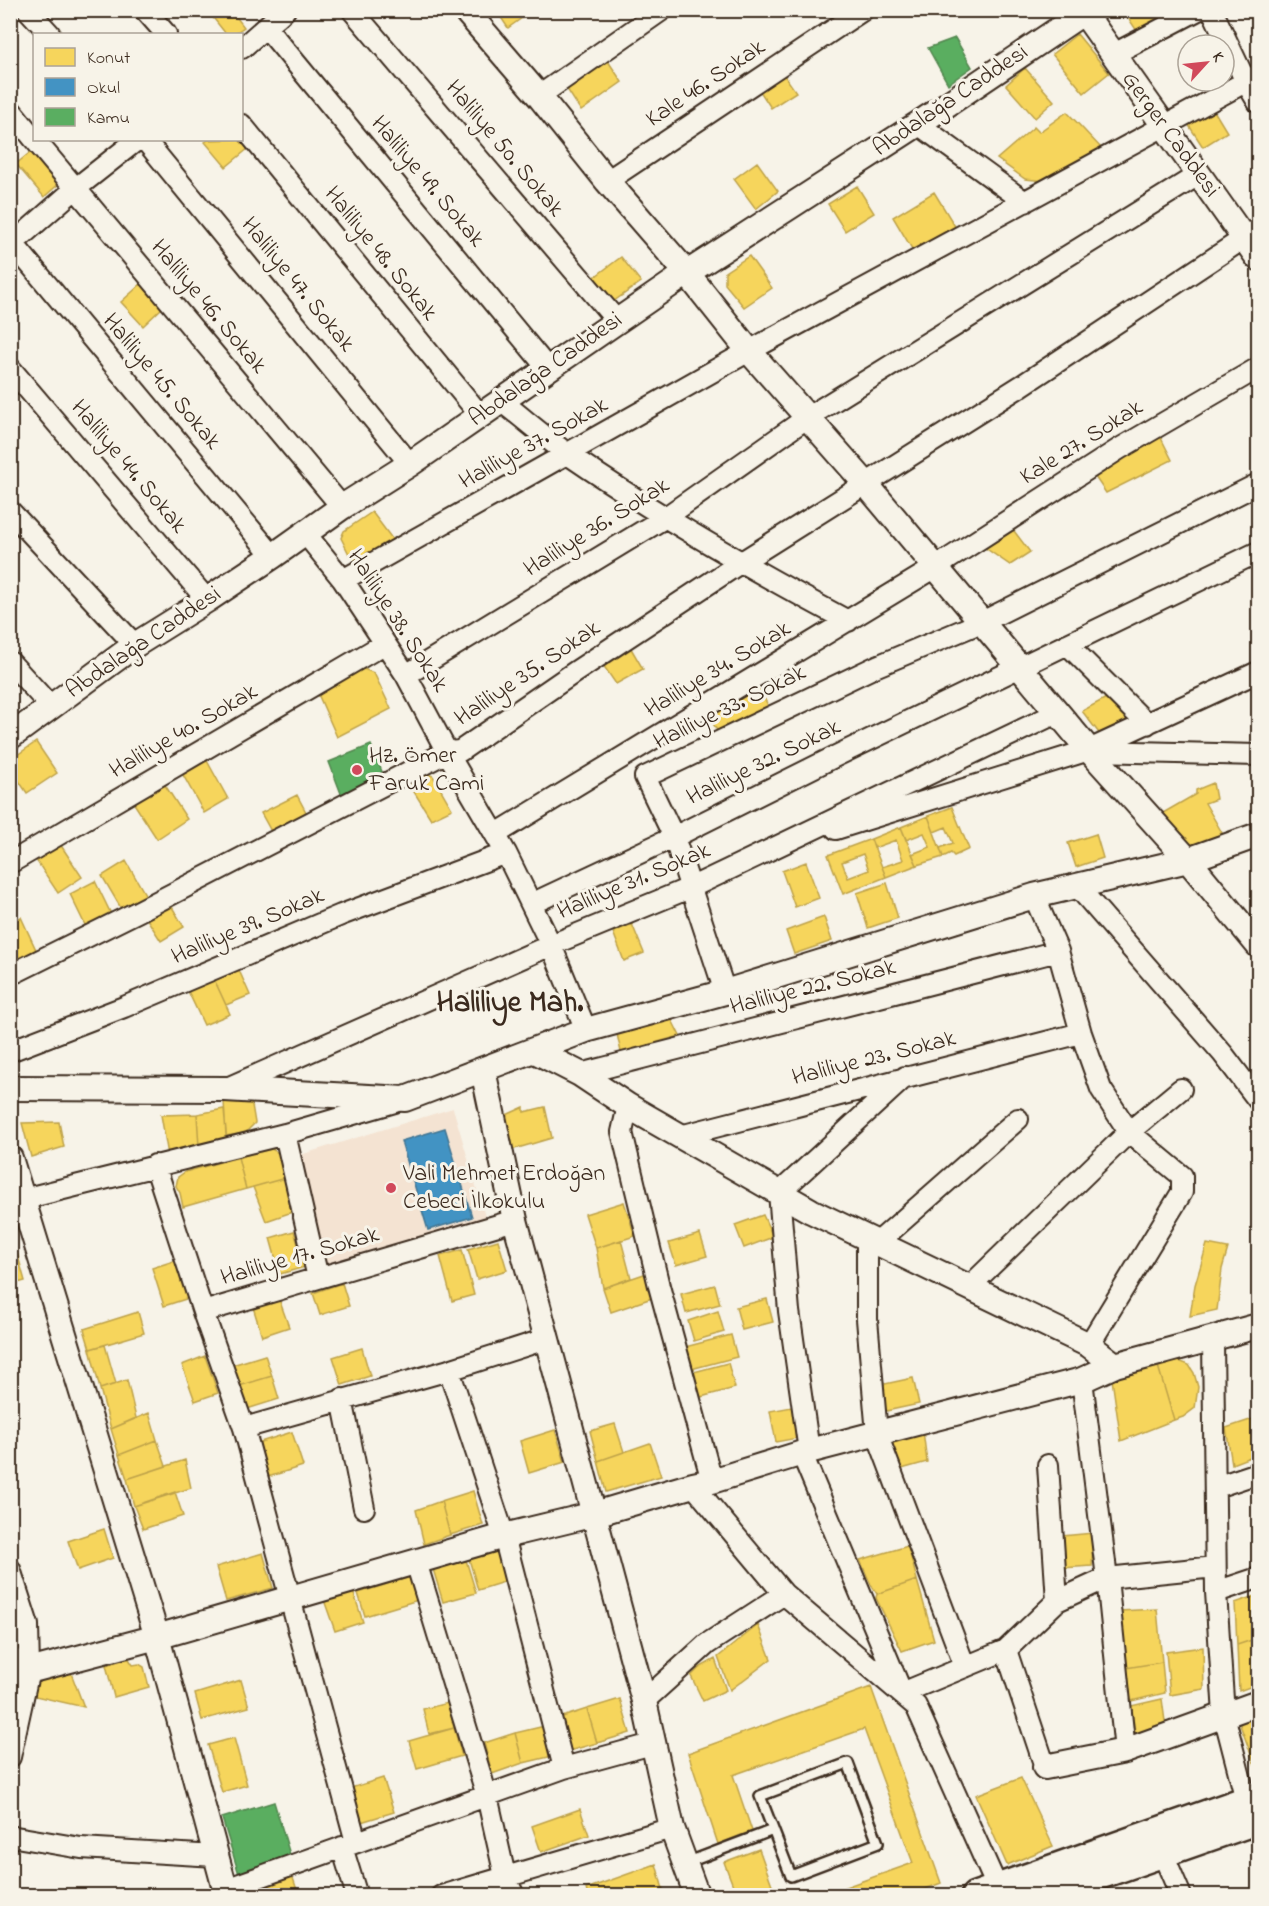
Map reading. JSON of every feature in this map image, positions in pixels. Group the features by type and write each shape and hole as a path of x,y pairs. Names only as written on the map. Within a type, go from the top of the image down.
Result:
{"main road":[{"path":"992,1893 1254,1805"},
{"path":"1040,1896 1163,1854 1254,1805"}],"street":[{"path":"28,10 49,33"},
{"path":"145,10 165,33"},
{"path":"243,47 285,10"},
{"name":"Haliliye 50. Sokak","path":"352,10 616,321"},
{"path":"539,96 662,10"},
{"name":"Kale 46. Sokak","path":"607,181 863,10"},
{"path":"1112,55 1198,10"},
{"path":"1212,10 1252,78 1258,102"},
{"name":"Abdalağa Caddesi","path":"10,737 135,645 207,600 342,507 410,464 687,273 918,124 1084,11"},
{"name":"Gerger Caddesi","path":"1084,11 1112,55 1166,126 1198,175 1251,233 1258,258"},
{"path":"469,12 607,181 687,273 749,351 866,484 1089,750 1188,860 1258,945"},
{"name":"Haliliye 49. Sokak","path":"266,27 548,369"},
{"name":"Haliliye 37. Sokak","path":"343,580 749,351 1252,78"},
{"name":"Haliliye 46. Sokak","path":"10,109 33,137"},
{"path":"918,124 1025,202"},
{"name":"Haliliye 48. Sokak","path":"243,126 480,415"},
{"name":"Haliliye 46. Sokak","path":"37,141 342,507"},
{"path":"12,243 136,141"},
{"name":"Haliliye 47. Sokak","path":"146,141 410,464"},
{"name":"Haliliye 36. Sokak","path":"406,675 666,517 808,417 1198,175"},
{"name":"Haliliye 35. Sokak","path":"10,975 447,752 460,751 740,563 1021,386 1251,233"},
{"name":"Haliliye 45. Sokak","path":"12,243 273,556"},
{"name":"Haliliye 44. Sokak","path":"10,368 207,600"},
{"name":"Kale 27. Sokak","path":"936,567 1119,449 1258,368"},
{"path":"501,401 568,454 666,517 740,563 848,621"},
{"name":"Haliliye 33. Sokak","path":"725,992 674,837 645,777 877,666 982,622 1258,484"},
{"path":"10,511 135,645"},
{"name":"Haliliye 38. Sokak","path":"305,533 343,580 406,675 447,752 496,834 550,945 586,1030"},
{"name":"Haliliye 32. Sokak","path":"531,904 674,837 1020,666 1258,552"},
{"name":"Haliliye 34. Sokak","path":"496,834 936,567"},
{"name":"Haliliye 40. Sokak","path":"10,863 384,644"},
{"path":"1066,644 1147,724"},
{"path":"10,662 51,707"},
{"path":"771,850 1089,750 1258,672"},
{"name":"Haliliye 31. Sokak","path":"225,1089 550,945 692,887 1059,712"},
{"path":"1089,750 1258,755"},
{"path":"631,752 645,777"},
{"path":"23,1199 285,1134 405,1099 586,1030 725,992 1034,896 1188,860 1258,835"},
{"name":"Haliliye 39. Sokak","path":"10,1051 124,1007 340,915 506,852"},
{"path":"1077,886 1222,1053 1258,1100"},
{"path":"1034,896 1058,951 1081,1033 1101,1089 1129,1132 1182,1176 1182,1192 1089,1345"},
{"name":"Haliliye 22. Sokak","path":"580,1074 1058,951"},
{"name":"Haliliye 23. Sokak","path":"680,1136 1081,1033"},
{"path":"535,1051 580,1074 628,1106 811,1211 1089,1345 1115,1365"},
{"path":"483,1070 515,1220 644,1701 672,1828 696,1895"},
{"path":"779,1193 905,1077"},
{"path":"10,1088 225,1089 405,1099"},
{"path":"969,1287 1129,1132 1181,1089"},
{"path":"628,1106 622,1132 659,1286 702,1483 784,1594 916,1706 992,1893"},
{"path":"965,1667 877,1434 867,1319 872,1240 1018,1119"},
{"path":"285,1134 318,1278"},
{"path":"10,1158 157,1637 226,1892 349,1844 564,1768 652,1744"},
{"path":"155,1165 244,1428 290,1599 349,1844 357,1896"},
{"path":"779,1193 789,1311 805,1452 902,1693"},
{"name":"Haliliye 17. Sokak","path":"203,1312 515,1220"},
{"path":"17,1668 157,1637 504,1536 595,1514 805,1452 1082,1380 1115,1365 1258,1326"},
{"path":"244,1428 449,1370 546,1338"},
{"path":"1213,1340 1215,1567 1224,1715 1254,1805"},
{"path":"449,1370 504,1536 564,1768"},
{"path":"1082,1380 1107,1578 1125,1751"},
{"path":"342,1399 364,1508"},
{"path":"1048,1465 1057,1602"},
{"path":"1216,1487 1258,1473"},
{"path":"416,1562 487,1796 505,1876 513,1896"},
{"path":"902,1693 1006,1650 1057,1602 1107,1578 1215,1567"},
{"path":"10,1569 28,1625 17,1668 10,1757"},
{"path":"1216,1592 1258,1578"},
{"path":"10,1593 28,1625"},
{"path":"644,1701 707,1644 784,1594"},
{"path":"1006,1650 1045,1767 1125,1751 1258,1703"},
{"path":"441,1896 672,1828"},
{"path":"10,1836 81,1848 216,1856"},
{"path":"1163,1854 1181,1896"}],"lane":[{"path":"848,1763 878,1843 791,1876 773,1830 760,1796 848,1763"},
{"path":"685,1863 773,1830"}],"shaded area":[{"name":"Vali Mehmet Erdoğan Cebeci İlkokulu","path":"453,1108 486,1220 327,1268 297,1156"}],"building: Konut":[{"path":"207,10 231,10 244,27 235,33 225,33"},
{"path":"397,10 410,10 403,17"},
{"path":"496,10 533,10 508,28"},
{"path":"1123,10 1155,10 1161,20 1139,34"},
{"path":"1160,10 1182,10 1166,21"},
{"path":"1077,34 1109,73 1084,93 1052,54"},
{"path":"606,58 622,82 581,111 565,86"},
{"path":"1025,68 1054,101 1035,118 1006,85"},
{"path":"782,72 796,92 771,108 758,88"},
{"path":"1213,109 1227,132 1203,147 1188,124"},
{"path":"1067,112 1102,149 1045,181 1025,179 997,159 1034,127 1039,132"},
{"path":"243,140 249,148 226,167 205,142"},
{"path":"33,150 60,183 44,197 16,164"},
{"path":"757,162 778,191 756,209 734,179"},
{"path":"857,186 874,213 845,231 828,204"},
{"path":"934,192 956,228 915,254 893,217"},
{"path":"749,256 772,288 744,307 725,284 725,272"},
{"path":"621,257 641,282 614,301 604,300 592,279"},
{"path":"141,284 162,308 143,326 121,302"},
{"path":"1159,434 1172,460 1106,493 1093,474"},
{"path":"372,512 393,540 358,559 351,558 341,538 344,531"},
{"path":"1011,527 1030,552 1010,565 981,545"},
{"path":"629,645 643,669 616,684 601,662"},
{"path":"361,668 374,673 391,709 337,737 318,694"},
{"path":"755,682 769,707 719,734 706,711"},
{"path":"1110,696 1132,721 1102,737 1082,711"},
{"path":"36,742 57,773 27,793 10,768 10,760"},
{"path":"206,759 228,799 204,813 182,773"},
{"path":"420,771 433,776 452,809 431,819 406,779"},
{"path":"163,782 187,819 157,839 133,802"},
{"path":"1213,783 1216,799 1205,803 1225,838 1194,849 1163,813 1196,794 1196,790"},
{"path":"297,795 307,814 272,833 261,813"},
{"path":"952,807 969,849 954,856 951,853 943,857 940,848 953,843 946,827 934,832 928,816"},
{"path":"928,816 943,857 917,865 912,854 930,847 924,833 906,840 901,827"},
{"path":"901,827 917,865 886,877 882,867 903,860 896,840 874,848 871,839"},
{"path":"1096,834 1103,858 1076,867 1068,843"},
{"path":"871,839 886,877 843,894 828,855","holes":["863,854 869,870 848,878 842,862"]},
{"path":"60,844 82,877 58,893 36,860"},
{"path":"126,861 146,896 122,910 102,876"},
{"path":"806,862 819,898 795,907 782,871"},
{"path":"95,881 111,914 86,927 70,894"},
{"path":"887,883 898,918 868,928 857,893"},
{"path":"169,902 184,927 161,941 145,916"},
{"path":"21,917 37,952 10,965 10,922"},
{"path":"824,917 832,941 794,954 786,931"},
{"path":"632,924 644,953 624,961 613,932"},
{"path":"238,968 250,995 226,1005 214,979"},
{"path":"214,979 230,1014 204,1025 188,991"},
{"path":"671,1018 680,1036 621,1052 617,1034"},
{"path":"248,1099 252,1105 255,1123 245,1133 226,1136 224,1101"},
{"path":"524,1107 524,1112 545,1107 552,1138 511,1150 502,1117"},
{"path":"224,1109 227,1142 199,1147 197,1114"},
{"path":"197,1114 199,1147 168,1155 161,1115"},
{"path":"59,1122 64,1147 31,1157 22,1123"},
{"path":"272,1149 283,1156 289,1177 246,1189 238,1157"},
{"path":"238,1157 246,1189 183,1207 176,1186 178,1177 185,1172"},
{"path":"289,1177 298,1210 266,1221 253,1187"},
{"path":"624,1202 635,1236 596,1248 585,1214"},
{"path":"763,1215 773,1237 744,1248 735,1225"},
{"path":"294,1231 305,1267 280,1274 270,1238"},
{"path":"700,1234 707,1256 676,1265 669,1243"},
{"path":"498,1240 507,1270 477,1279 468,1249"},
{"path":"621,1240 631,1278 603,1288 596,1248"},
{"path":"1207,1244 1228,1248 1222,1269 1217,1310 1190,1316 1195,1285"},
{"path":"16,1249 25,1281 10,1285 10,1250"},
{"path":"462,1250 474,1295 452,1301 440,1256"},
{"path":"177,1260 189,1298 164,1306 152,1268"},
{"path":"647,1273 655,1297 611,1312 603,1288"},
{"path":"342,1283 349,1306 320,1315 313,1293"},
{"path":"715,1285 720,1304 686,1313 681,1294"},
{"path":"279,1299 289,1327 262,1336 253,1307"},
{"path":"767,1299 773,1322 742,1330 736,1307"},
{"path":"718,1311 724,1332 694,1341 688,1321"},
{"path":"138,1312 144,1333 90,1349 84,1329"},
{"path":"731,1335 737,1357 691,1369 685,1347"},
{"path":"105,1345 116,1384 100,1389 90,1349"},
{"path":"362,1348 370,1376 342,1385 333,1357"},
{"path":"265,1355 272,1376 239,1386 232,1365"},
{"path":"205,1356 218,1393 195,1401 182,1365"},
{"path":"1167,1361 1179,1361 1189,1365 1198,1387 1195,1408 1183,1417 1174,1420 1158,1366"},
{"path":"728,1363 735,1388 697,1398 690,1373"},
{"path":"1158,1366 1174,1420 1121,1441 1112,1379"},
{"path":"272,1376 279,1399 247,1409 239,1386"},
{"path":"913,1378 919,1404 886,1411 880,1385"},
{"path":"127,1380 136,1418 111,1429 100,1389"},
{"path":"797,1406 803,1437 776,1442 770,1411"},
{"path":"149,1413 157,1440 119,1455 111,1429"},
{"path":"1253,1419 1258,1434 1258,1454 1232,1464 1226,1428"},
{"path":"615,1424 624,1452 598,1461 590,1431"},
{"path":"555,1430 565,1462 529,1473 520,1441"},
{"path":"923,1431 927,1462 898,1470 891,1438"},
{"path":"292,1432 303,1466 268,1477 257,1443"},
{"path":"157,1440 166,1466 127,1479 119,1455"},
{"path":"650,1443 661,1476 606,1492 598,1461"},
{"path":"185,1460 191,1488 134,1506 127,1479"},
{"path":"473,1491 483,1525 450,1535 441,1501"},
{"path":"175,1492 183,1516 143,1529 134,1506"},
{"path":"441,1501 450,1535 424,1544 416,1510"},
{"path":"104,1529 113,1558 78,1570 68,1541"},
{"path":"1093,1533 1092,1566 1062,1568 1062,1536"},
{"path":"908,1546 917,1580 877,1594 860,1560"},
{"path":"498,1551 507,1581 478,1590 469,1559"},
{"path":"263,1553 273,1588 226,1601 216,1567"},
{"path":"466,1560 476,1593 443,1602 433,1569"},
{"path":"410,1577 418,1600 365,1616 358,1593"},
{"path":"917,1580 934,1640 902,1651 876,1598 877,1594"},
{"path":"353,1591 363,1622 335,1631 324,1600"},
{"path":"1258,1595 1258,1638 1237,1645 1235,1603"},
{"path":"1157,1609 1162,1662 1126,1668 1119,1611"},
{"path":"758,1625 771,1659 730,1690 718,1657"},
{"path":"1258,1638 1258,1684 1239,1691 1237,1645"},
{"path":"1203,1647 1204,1689 1170,1695 1166,1652"},
{"path":"124,1658 129,1659 133,1665 139,1664 144,1667 149,1687 114,1697 106,1665"},
{"path":"715,1659 726,1690 703,1701 691,1676 699,1668"},
{"path":"1162,1662 1165,1693 1131,1701 1126,1668"},
{"path":"71,1673 84,1707 35,1696 36,1681"},
{"path":"241,1680 249,1707 202,1720 195,1694"},
{"path":"871,1687 941,1883 907,1896 820,1896 913,1863 864,1729 733,1775 752,1831 718,1844 688,1753"},
{"path":"620,1699 630,1733 597,1743 587,1709"},
{"path":"1162,1699 1166,1729 1136,1737 1131,1706"},
{"path":"448,1703 454,1728 429,1734 423,1709"},
{"path":"587,1709 597,1743 565,1752 556,1719"},
{"path":"1258,1715 1258,1773 1239,1722"},
{"path":"545,1726 553,1756 523,1763 515,1733"},
{"path":"454,1728 462,1756 417,1769 409,1741"},
{"path":"515,1733 523,1763 492,1774 484,1743"},
{"path":"234,1738 247,1785 222,1792 208,1745"},
{"path":"383,1778 394,1812 361,1822 351,1788"},
{"path":"1021,1778 1053,1846 1007,1865 976,1795"},
{"path":"580,1809 589,1835 541,1852 532,1826"},
{"path":"759,1849 776,1896 737,1896 724,1862"},
{"path":"656,1864 664,1893 656,1896 588,1896 586,1889"},
{"path":"292,1875 299,1896 253,1896 251,1891"},
{"path":"498,1890 500,1896 482,1896"}],"building: Okul":[{"path":"445,1128 472,1217 428,1230 401,1141"}],"building: Kamu":[{"path":"955,38 972,67 948,84 928,48"},
{"name":"Hz. Ömer Faruk Cami","path":"371,745 385,779 342,796 329,762"},
{"path":"274,1802 291,1858 239,1874 222,1818"}],"place":[{"name":"Hz. Ömer Faruk Cami","path":"357,770"},
{"name":"Vali Mehmet Erdoğan Cebeci İlkokulu","path":"391,1188"}],"district":[{"name":"Haliliye Mah.","path":"510,1004"}]}
